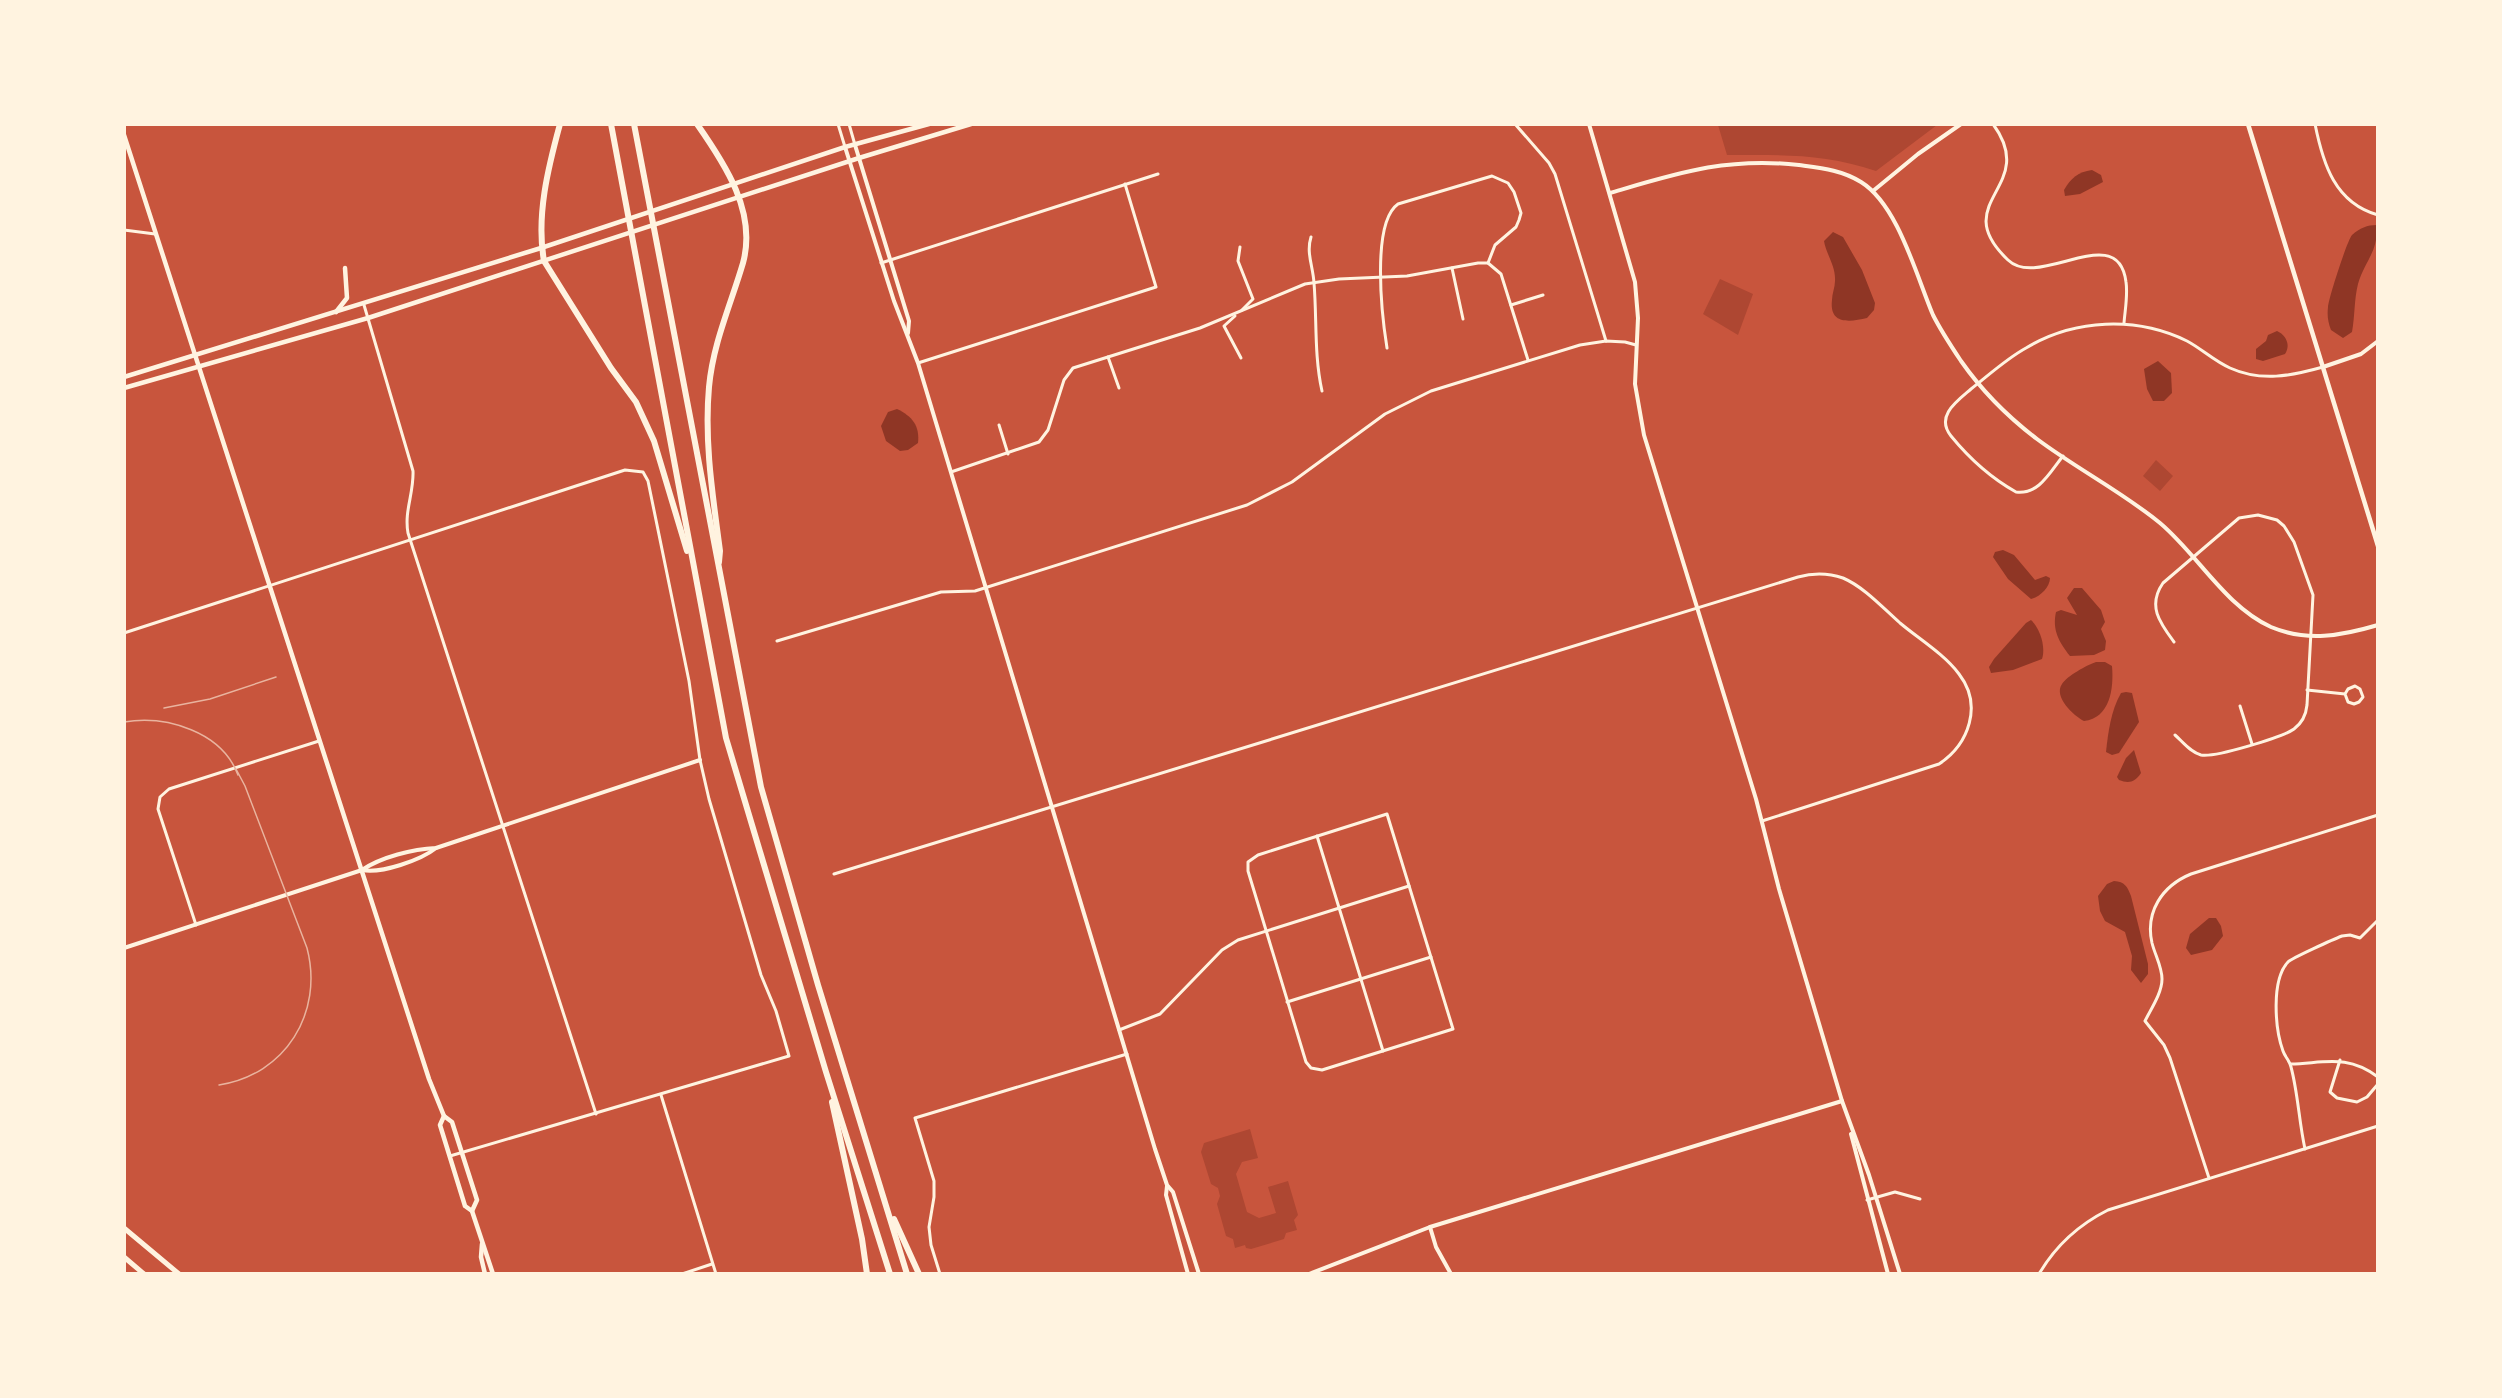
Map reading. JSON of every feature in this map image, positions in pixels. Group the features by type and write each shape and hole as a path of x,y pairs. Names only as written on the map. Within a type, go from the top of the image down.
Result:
{"highway":[{"path":"560,124 550,160 543,207 544,261 611,368 636,402 654,441 696,587"},
{"path":"611,124 726,738 826,1072 890,1274"},
{"path":"634,124 761,787 818,985 907,1274"},
{"path":"697,124 735,185 746,230 743,262 720,329 709,384 707,423 720,551 718,569"},
{"path":"826,1072 862,1239 867,1274"},
{"path":"880,1188 919,1274"},
{"path":"124,1228 179,1274"},
{"path":"124,1257 144,1274"}],"main road":[{"path":"124,377 364,305 845,147 929,124"},
{"path":"124,388 368,318 609,239 740,199 859,158 971,124"},
{"path":"2248,124 2378,546"},
{"path":"124,135 429,1079 444,1116 452,1122 477,1200 472,1211"},
{"path":"334,314 344,305 347,298 345,268"},
{"path":"444,1116 440,1125 465,1206 472,1211 493,1274"},
{"path":"482,1242 481,1257 485,1274"}],"street":[{"path":"838,124 881,263 918,363 1167,1185 1166,1195 1188,1274"},
{"path":"849,124 909,321 908,334"},
{"path":"1515,124 1549,163 1555,174 1606,341"},
{"path":"1589,124 1635,282 1637,305 1635,384 1641,425 1762,822 1779,890 1842,1101 1900,1274"},
{"path":"1872,191 1918,154 1961,124"},
{"path":"1993,124 2005,145 2008,161 2005,176 1986,211 1986,230 1990,239 2009,261 2028,269 2048,267 2093,254 2109,257 2121,268 2126,283 2124,323"},
{"path":"2315,124 2327,167 2338,189 2356,206 2378,215"},
{"path":"1610,193 1677,172 1723,165 1758,163 1786,164 1837,171 1862,182 1872,191 1895,222 1935,317 1948,341 1978,384 2018,423 2063,456 2141,507 2194,556 2229,596 2255,618 2286,632 2312,636 2337,636 2378,625"},
{"path":"881,263 1158,174"},
{"path":"1387,348 1380,257 1387,217 1392,209 1398,204 1492,176 1508,183 1514,192 1521,213 1516,226 1495,245 1488,263"},
{"path":"918,363 1156,287 1125,184"},
{"path":"124,230 156,235"},
{"path":"1311,237 1308,248 1314,282 1315,351 1322,391"},
{"path":"1240,248 1238,261 1253,299 1224,326 1241,358"},
{"path":"951,472 1032,446 1044,437 1068,373 1080,365 1176,337 1239,313 1289,290 1314,282 1407,276 1471,263 1488,263 1501,274 1528,360"},
{"path":"1452,268 1463,319"},
{"path":"1511,305 1543,296"},
{"path":"364,305 413,471 412,492 406,512 406,523 411,541 596,1114"},
{"path":"2063,456 2040,485 2029,492 2016,492 1984,469 1951,436 1945,419 1951,407 2025,348 2080,326 2124,323 2159,330 2177,337 2229,368 2251,374 2288,376 2361,354 2378,341"},
{"path":"777,641 941,592 965,592 986,587 1247,506 1293,482 1368,426 1407,402 1441,387 1580,345 1606,341 1636,345"},
{"path":"2373,346 2378,351"},
{"path":"1108,357 1119,388"},
{"path":"999,425 1008,454"},
{"path":"124,633 625,470 643,472 648,481 689,681 700,760 709,799 761,975 776,1011 789,1056 450,1156"},
{"path":"2175,642 2156,614 2155,597 2163,583 2240,518 2258,515 2277,520 2290,534 2312,588 2312,636 2306,713 2296,728 2219,754 2200,754 2187,747 2175,735"},
{"path":"834,874 1809,574 1831,575 1861,589 1950,665 1965,685 1971,709 1968,732 1956,751 1939,764 1762,822"},
{"path":"2355,686 2360,689 2363,698 2354,704 2348,702 2345,694 2348,689 2355,686"},
{"path":"2307,690 2345,694"},
{"path":"2240,706 2252,744"},
{"path":"196,925 158,809 160,797 169,789 321,740"},
{"path":"363,870 376,871 427,855 436,848 502,825 700,760"},
{"path":"1387,814 1409,886 1453,1029 1322,1070 1311,1068 1305,1062 1247,868 1248,862 1252,857 1387,814"},
{"path":"2209,1178 2170,1058 2164,1045 2145,1021 2161,988 2162,981 2153,946 2151,923 2157,902 2166,889 2181,878 2378,815"},
{"path":"1317,836 1383,1051"},
{"path":"124,948 363,870 371,864 424,848 436,848"},
{"path":"1119,1030 1160,1014 1222,950 1238,940 1409,886"},
{"path":"2305,1149 2291,1064 2282,1049 2277,1024 2276,1002 2287,963 2342,936 2350,935 2360,938 2378,921"},
{"path":"1287,1002 1431,957"},
{"path":"940,1274 931,1245 929,1227 934,1180 915,1118 1126,1054"},
{"path":"2291,1064 2340,1060 2378,1077"},
{"path":"2340,1060 2330,1087 2330,1092 2337,1098 2357,1102 2367,1097 2378,1084"},
{"path":"661,1095 716,1274"},
{"path":"1309,1274 1430,1227 1842,1101"},
{"path":"1848,1119 1867,1200 1888,1274"},
{"path":"2039,1274 2055,1249 2093,1218 2123,1205 2378,1126"},
{"path":"1167,1185 1173,1192 1199,1274"},
{"path":"1867,1200 1895,1191 1920,1199"},
{"path":"1430,1227 1436,1247 1451,1274"},
{"path":"682,1274 713,1264"},
{"path":"1325,1268 1327,1274"}],"shaded area":[{"path":"1718,124 1937,125 1876,171 1821,158 1785,155 1727,155"},
{"path":"2092,170 2101,175 2103,182 2080,194 2065,196 2064,190 2072,179 2083,172"},
{"path":"2377,225 2373,250 2358,284 2352,332 2343,338 2331,330 2328,319 2328,307 2335,281 2352,235 2364,227"},
{"path":"1833,232 1843,237 1862,270 1875,303 1874,310 1867,318 1848,321 1837,318 1834,314 1832,300 1835,276 1824,241"},
{"path":"1720,279 1753,294 1738,335 1703,314"},
{"path":"2277,331 2287,341 2288,347 2285,354 2263,361 2256,359 2256,349 2266,341 2268,335"},
{"path":"2158,361 2171,373 2172,393 2164,401 2153,401 2147,389 2144,369"},
{"path":"897,409 911,418 918,431 918,443 908,450 900,451 886,441 881,426 888,412"},
{"path":"2156,460 2173,476 2160,491 2143,476"},
{"path":"2003,550 2014,555 2035,580 2046,576 2050,578 2041,594 2031,599 2008,579 1993,557 1995,552"},
{"path":"2074,588 2082,588 2101,610 2105,622 2101,629 2106,641 2105,650 2094,655 2070,656 2056,630 2056,612 2061,610 2077,615 2067,598"},
{"path":"2031,620 2041,638 2042,659 2013,670 1991,673 1989,667 1994,659"},
{"path":"2096,662 2105,662 2112,666 2111,693 2100,714 2084,721 2066,706 2060,695 2060,689 2068,678"},
{"path":"2121,693 2132,693 2139,722 2119,753 2112,755 2106,752 2110,722"},
{"path":"2134,750 2141,773 2131,781 2119,780 2117,777 2126,758"},
{"path":"2114,881 2125,885 2131,896 2148,964 2148,974 2141,983 2131,970 2132,956 2125,932 2105,921 2100,911 2098,896 2107,884"},
{"path":"2209,918 2216,918 2223,936 2212,950 2191,955 2186,948 2190,934"},
{"path":"1250,1129 1258,1158 1242,1162 1236,1174 1247,1212 1259,1218 1276,1213 1268,1187 1288,1181 1298,1215 1294,1220 1297,1230 1286,1233 1284,1239 1251,1249 1246,1248 1245,1245 1235,1248 1233,1239 1226,1236 1217,1204 1220,1196 1218,1188 1211,1184 1201,1152 1204,1143"}],"railway":[{"path":"164,708 210,699 276,677"},
{"path":"124,722 158,721 191,730 206,737 219,748 230,760 238,775"},
{"path":"219,1085 242,1079 263,1069 280,1054 294,1037 304,1017 310,995 311,972 307,948 245,786 236,769"}]}
